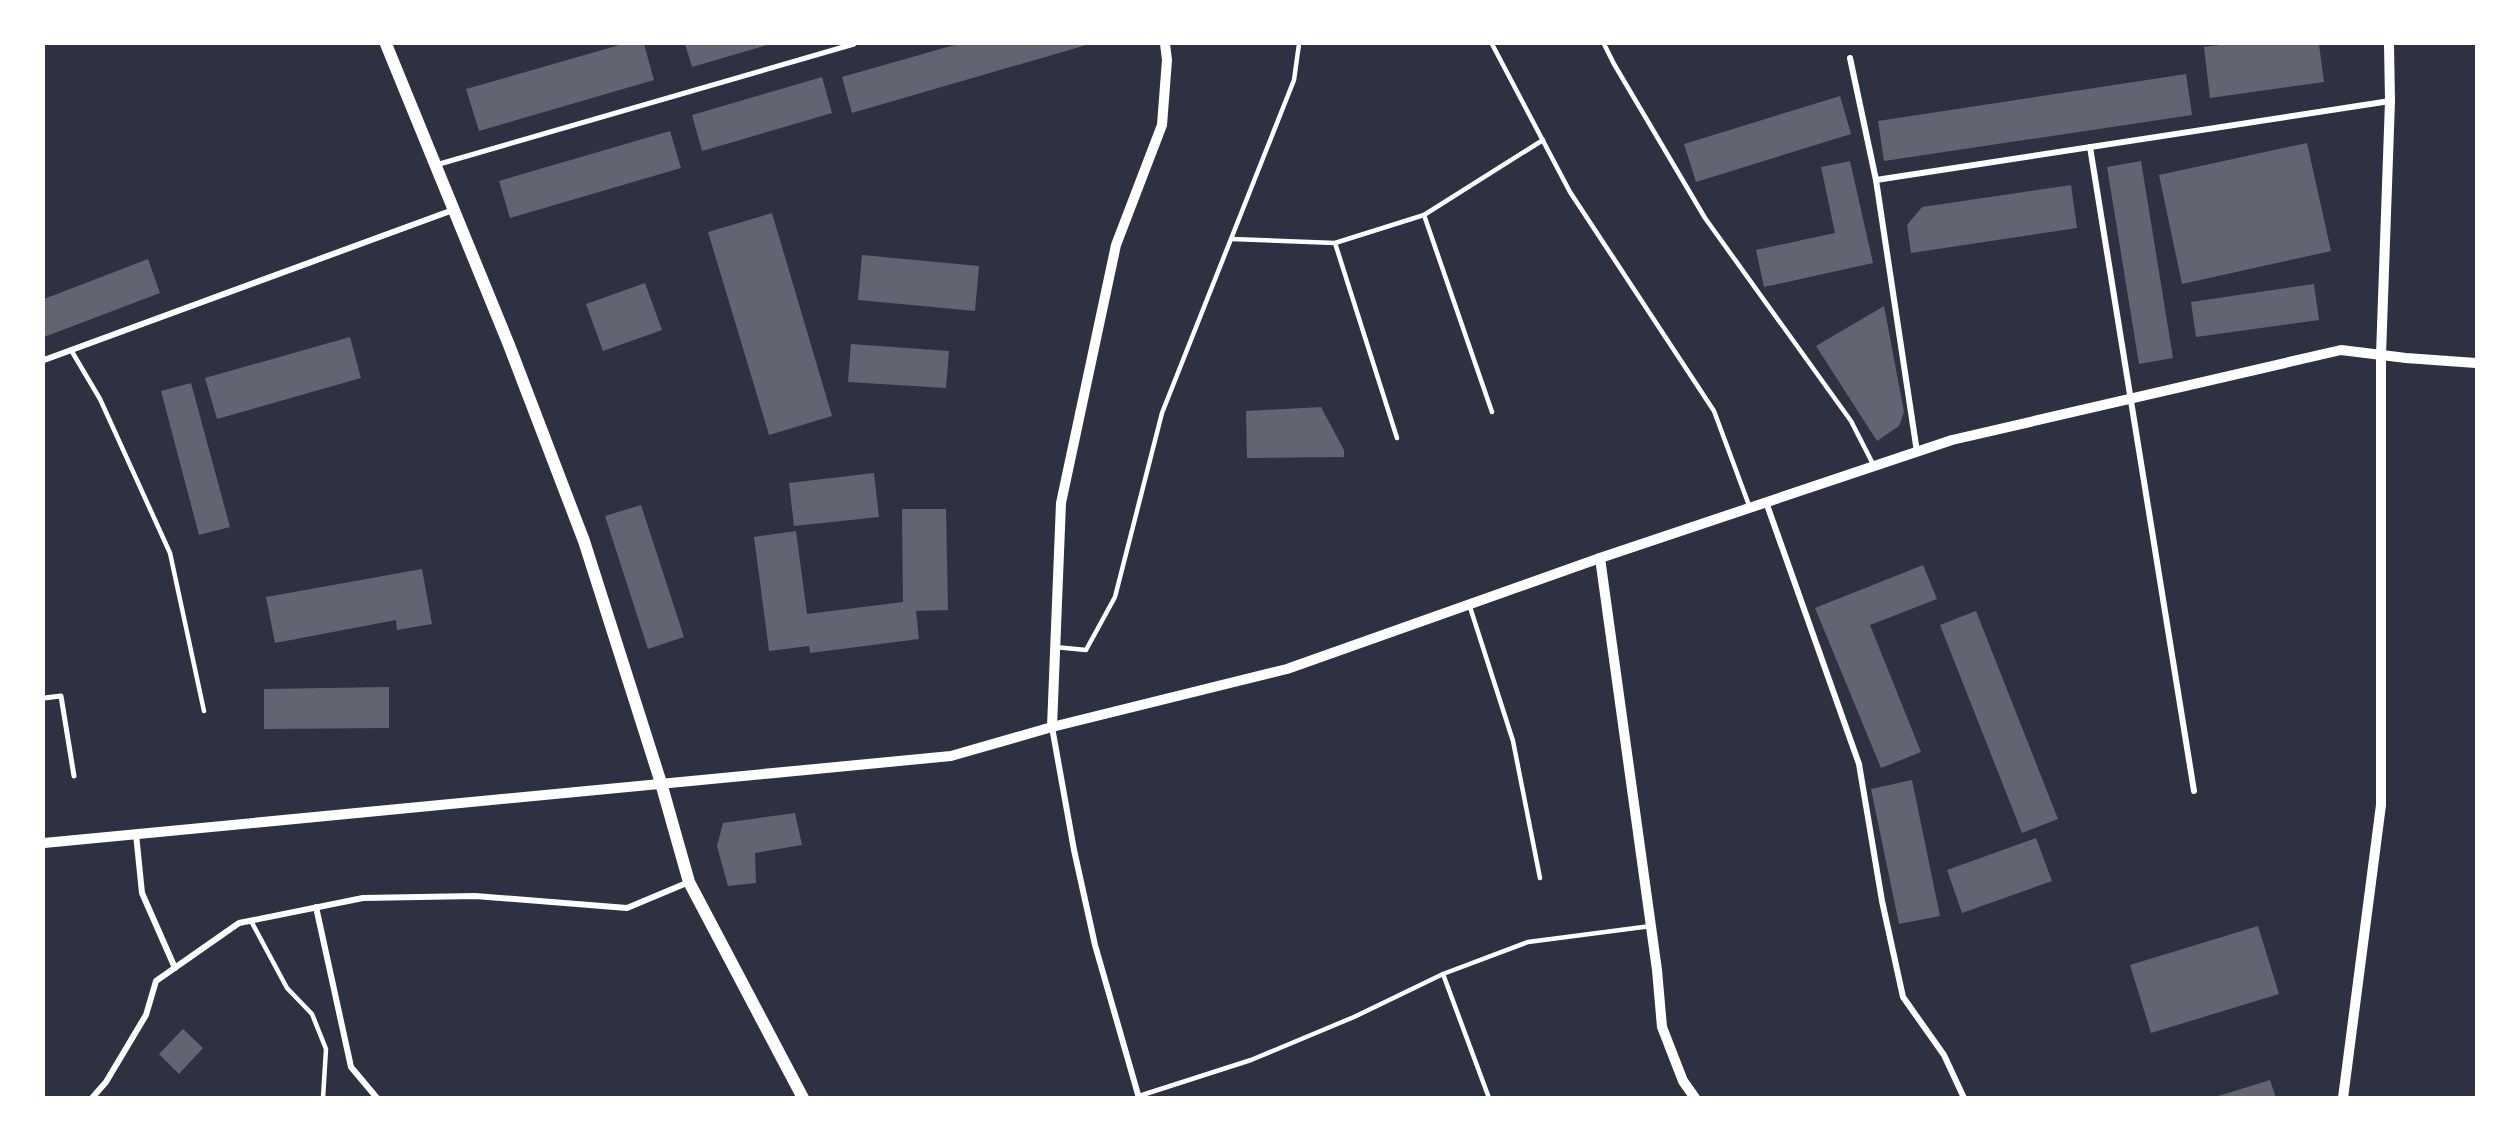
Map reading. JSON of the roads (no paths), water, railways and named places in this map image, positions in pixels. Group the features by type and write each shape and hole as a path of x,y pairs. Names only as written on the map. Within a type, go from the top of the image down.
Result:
{"main road":[{"path":"386,44 510,345 584,542 661,783 688,882 803,1098"}],"street":[{"path":"435,165 854,44"},
{"path":"1139,1097 1095,945 1074,850 1052,727 1061,503 1116,245 1162,125 1167,60 1165,44"},
{"path":"2343,1098 2381,805 2381,355 2390,100 2389,44"},
{"path":"1850,58 1876,180 1917,452"},
{"path":"1876,180 2390,100"},
{"path":"2090,147 2194,791"},
{"path":"44,360 453,210"},
{"path":"44,843 951,756 1052,727 1287,669 1600,558 1952,440 2341,350 2476,363"},
{"path":"1766,502 1859,764 1882,901 1903,997 1944,1055 1964,1098"},
{"path":"1600,558 1651,926 1662,1028 1683,1081 1695,1098"},
{"path":"44,698 60,696 74,776"},
{"path":"136,834 142,893 176,968"},
{"path":"92,1098 106,1082 146,1015 156,981 239,923 363,898 475,896 627,908 688,882"},
{"path":"316,907 351,1066 377,1098"}],"lane":[{"path":"1055,647 1086,650 1115,597 1162,413 1294,80 1299,44"},
{"path":"1492,44 1570,192 1714,411 1750,508"},
{"path":"1605,44 1614,64 1705,218 1851,422 1874,466"},
{"path":"1232,239 1335,243 1424,214 1543,140"},
{"path":"1424,214 1492,412"},
{"path":"1335,243 1397,438"},
{"path":"71,349 100,399 170,553 204,711"},
{"path":"1469,604 1513,741 1540,878"},
{"path":"251,921 287,988 312,1014 326,1049 322,1098"},
{"path":"1139,1097 1251,1060 1354,1017 1443,974 1528,942 1651,926"},
{"path":"1443,974 1489,1098"}]}
